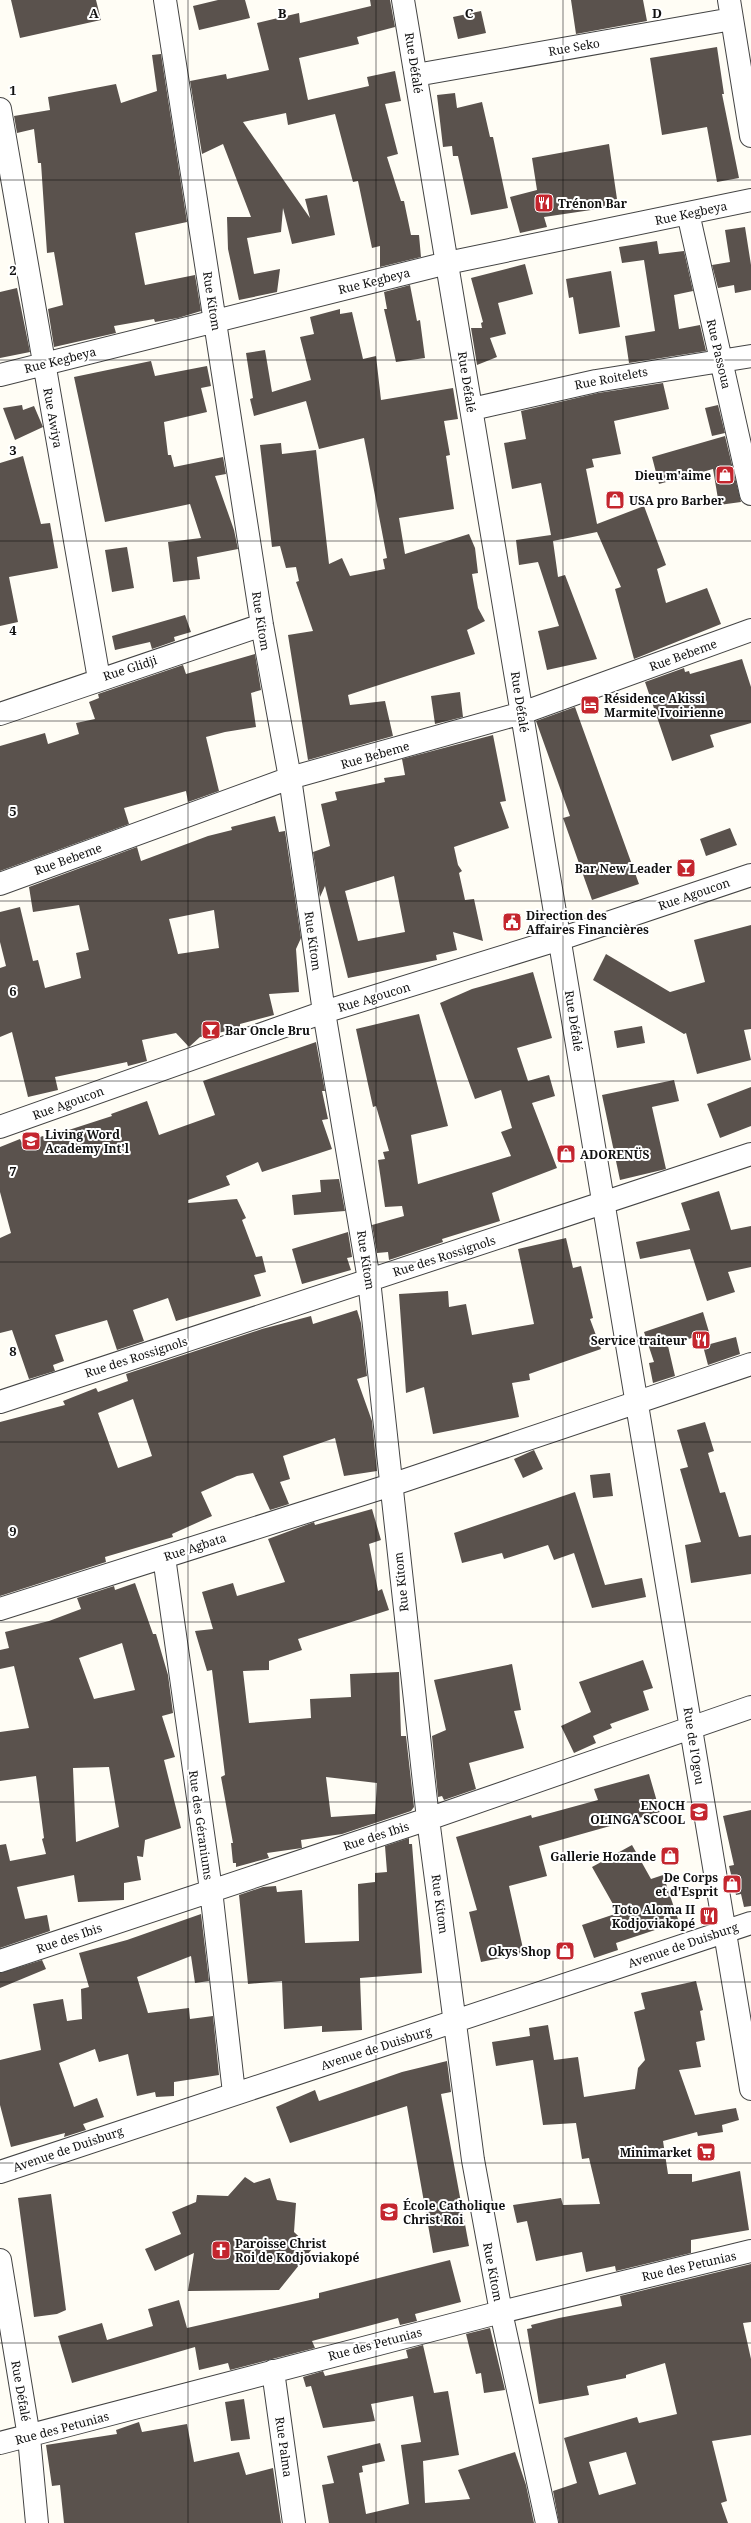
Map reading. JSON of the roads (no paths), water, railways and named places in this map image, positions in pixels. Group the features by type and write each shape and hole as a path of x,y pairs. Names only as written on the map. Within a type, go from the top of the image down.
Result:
{"street":[{"name":"Rue Kitom","path":"165,0 262,625 290,778 324,1012 370,1280 428,1819 456,2022 473,2160 501,2312 547,2523"},
{"name":"Rue Défalé","path":"404,0 637,1404"},
{"name":"Rue Seko","path":"416,75 730,10"},
{"path":"730,10 751,136"},
{"name":"Rue Awiya","path":"0,109 100,679"},
{"name":"Rue Kegbeya","path":"0,375 447,263 751,200"},
{"name":"Rue Passoua","path":"688,213 751,494"},
{"name":"Rue Roitelets","path":"472,409 596,381 720,359 751,356"},
{"name":"Rue Glidji","path":"0,714 262,625"},
{"name":"Rue Bebeme","path":"0,884 290,778 522,713 751,630"},
{"name":"Rue Agoucon","path":"0,1127 324,1012 560,939 751,875"},
{"name":"Rue des Rossignols","path":"0,1402 604,1204 751,1154"},
{"name":"Rue Agbata","path":"0,1609 391,1485 637,1404 751,1364"},
{"name":"Rue de l'Ogou","path":"637,1404 751,2089"},
{"name":"Rue des Géraniums","path":"164,1557 210,1890 234,2093"},
{"name":"Rue des Ibis","path":"0,1961 210,1890 428,1819 751,1707"},
{"name":"Avenue de Duisburg","path":"0,2172 234,2093 456,2022 751,1923"},
{"name":"Rue des Petunias","path":"0,2443 29,2437 273,2371 501,2312 751,2251"},
{"name":"Rue Défalé","path":"0,2260 29,2437 38,2523"},
{"name":"Rue Palma","path":"273,2371 294,2523"}],"place":[{"name":"Trénon Bar","path":"544,203"},
{"name":"Dieu m'aime","path":"725,475"},
{"name":"USA pro Barber","path":"615,500"},
{"name":"Résidence Akissi Marmite Ivoirienne","path":"590,705"},
{"name":"Bar New Leader","path":"686,868"},
{"name":"Direction des Affaires Financières","path":"512,922"},
{"name":"Bar Oncle Bru","path":"211,1030"},
{"name":"Living Word Academy Int'l","path":"31,1141"},
{"name":"ADORENÜS","path":"566,1154"},
{"name":"Service traiteur","path":"701,1340"},
{"name":"ENOCH OLINGA SCOOL","path":"699,1812"},
{"name":"Gallerie Hozande","path":"670,1856"},
{"name":"De Corps et d'Esprit","path":"732,1884"},
{"name":"Toto Aloma II Kodjoviakopé","path":"709,1916"},
{"name":"Okys Shop","path":"565,1951"},
{"name":"Minimarket","path":"706,2152"},
{"name":"École Catholique Christ Roi","path":"389,2212"},
{"name":"Paroisse Christ Roi de Kodjoviakopé","path":"221,2250"}]}
